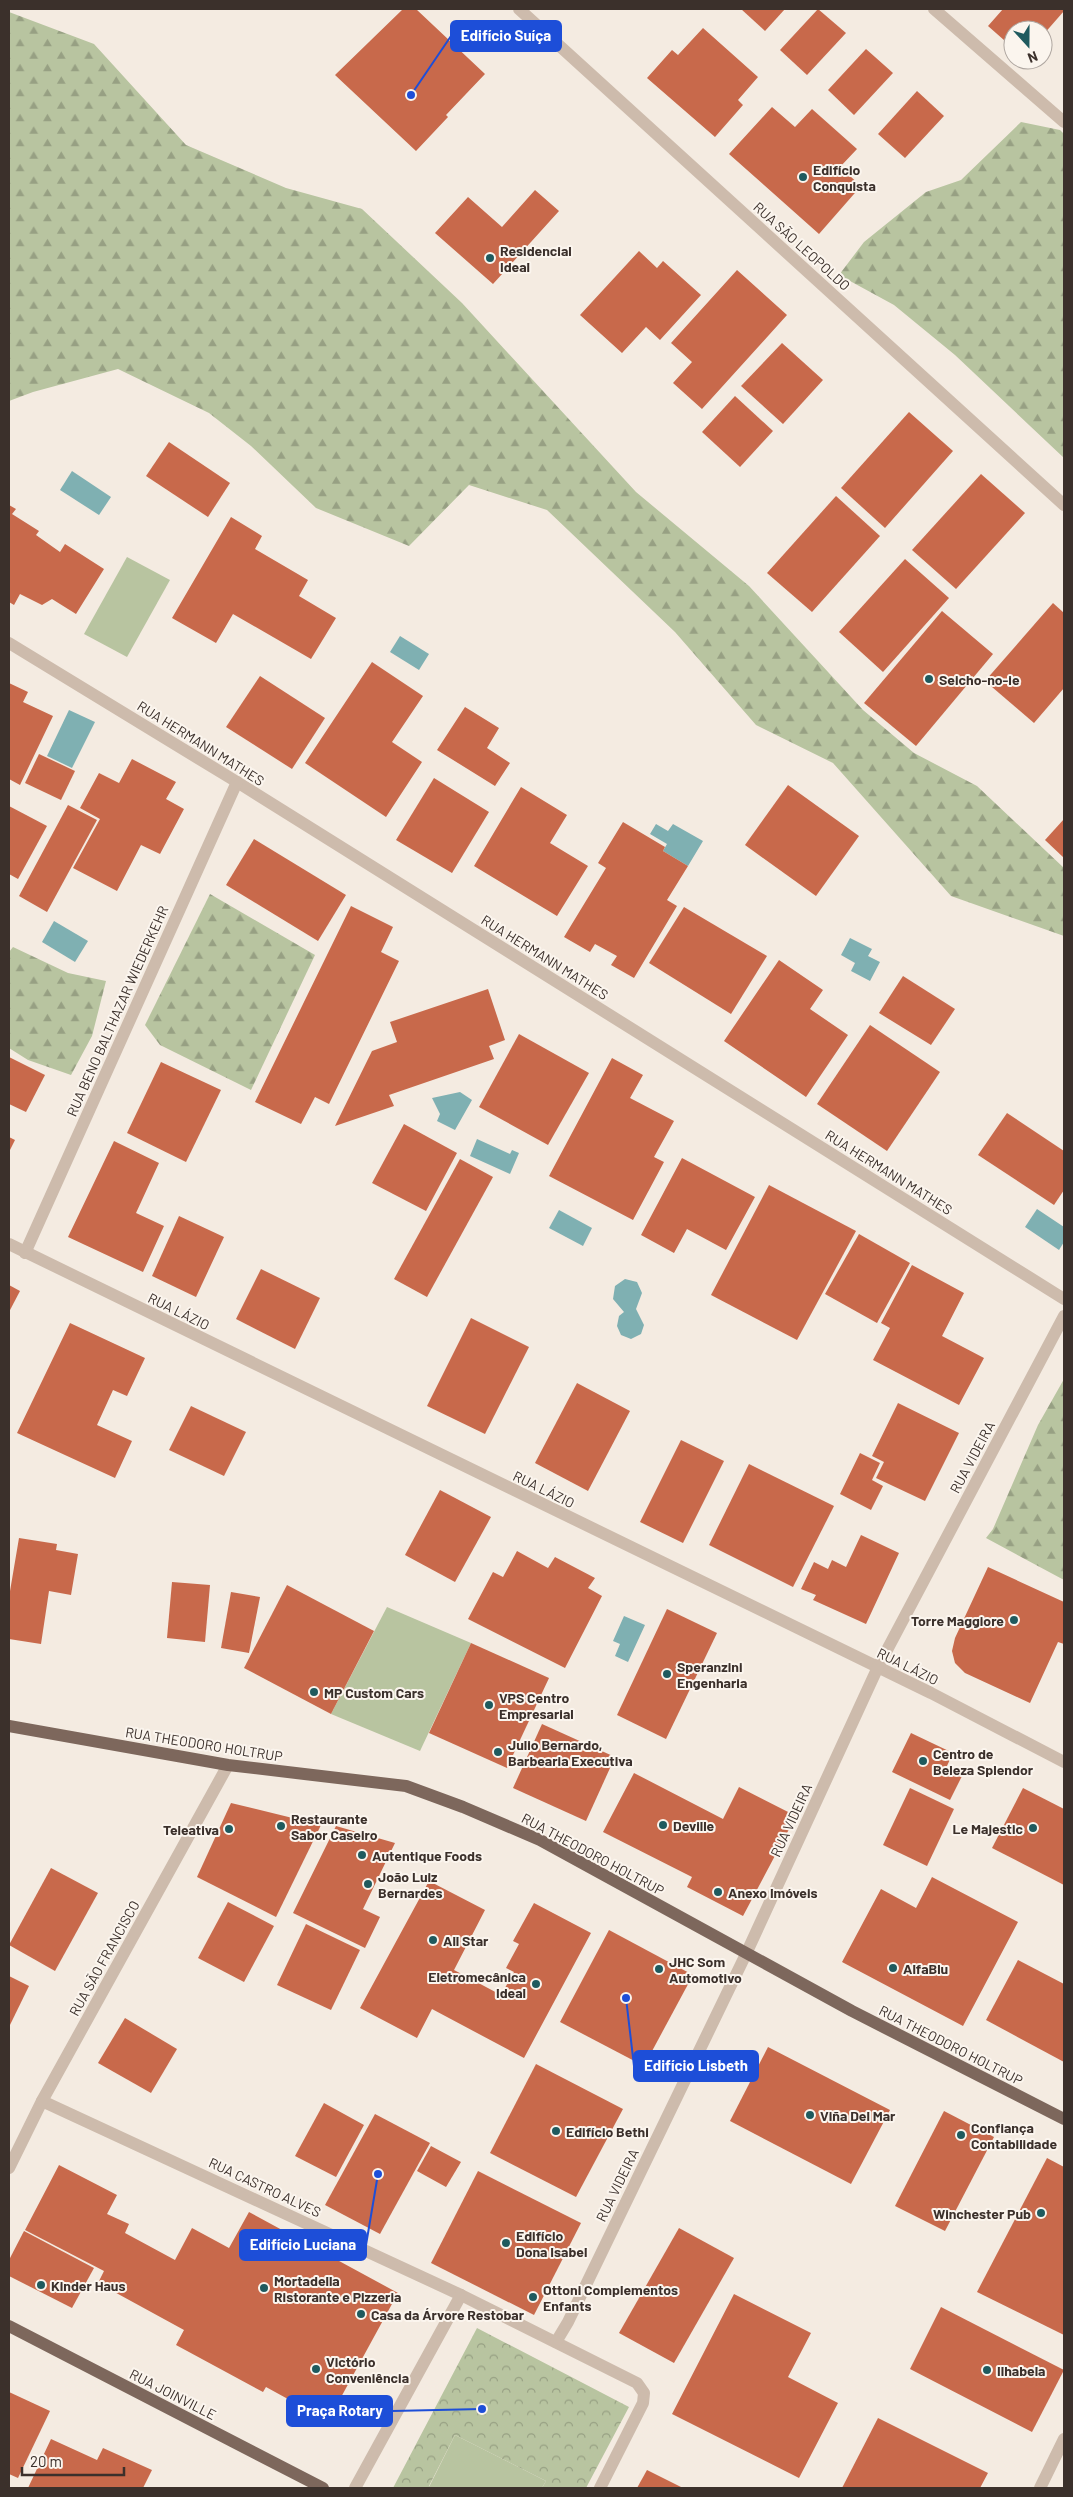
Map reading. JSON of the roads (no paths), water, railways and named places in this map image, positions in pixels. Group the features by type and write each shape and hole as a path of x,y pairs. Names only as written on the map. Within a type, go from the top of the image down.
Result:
{"main road":[{"name":"RUA THEODORO HOLTRUP","path":"9,1726 228,1765 406,1786 540,1840 746,1954 1064,2119"},
{"name":"RUA JOINVILLE","path":"9,2326 323,2488"}],"street":[{"name":"RUA SÃO LEOPOLDO","path":"519,9 1064,504"},
{"path":"934,9 1064,122"},
{"name":"RUA HERMANN MATHES","path":"9,643 236,782 1064,1299"},
{"name":"RUA BENO BALTHAZAR WIEDERKEHR","path":"25,1253 236,782"},
{"name":"RUA LÁZIO","path":"9,1244 878,1668 1064,1762"},
{"name":"RUA VIDEIRA","path":"556,2342 568,2322 746,1954 878,1668 1064,1316"},
{"name":"RUA SÃO FRANCISCO","path":"9,2168 42,2101 228,1765"},
{"name":"RUA CASTRO ALVES","path":"42,2101 461,2295 637,2383 644,2393 643,2403 600,2488"},
{"path":"355,2488 461,2295"},
{"path":"1040,2488 1064,2439"}],"water":[{"path":"72,471 111,497 99,515 60,490"},
{"path":"400,636 429,654 419,670 390,652"},
{"path":"69,710 95,722 72,768 47,756"},
{"path":"656,824 668,831 673,824 703,841 688,866 663,851 667,844 650,834"},
{"path":"54,921 88,941 75,962 42,942"},
{"path":"850,938 872,949 868,956 880,962 870,981 851,971 855,963 841,955"},
{"path":"460,1092 472,1100 455,1130 437,1121 440,1114 432,1098"},
{"path":"477,1139 510,1154 512,1150 519,1153 510,1174 470,1156"},
{"path":"1037,1209 1064,1227 1064,1242 1059,1250 1025,1227"},
{"path":"559,1210 592,1228 583,1246 549,1228"},
{"path":"625,1279 637,1282 642,1293 636,1309 644,1325 641,1334 631,1339 621,1335 617,1326 619,1316 624,1312 613,1299 615,1286"},
{"path":"624,1616 645,1625 628,1662 615,1656 620,1644 613,1641"}],"place":[{"name":"Edifício Suíça","path":"411,95"},
{"name":"Edifício Conquista","path":"803,177"},
{"name":"Residencial Ideal","path":"490,258"},
{"name":"Seicho-no-ie","path":"929,679"},
{"name":"Torre Maggiore","path":"1014,1620"},
{"name":"Speranzini Engenharia","path":"667,1674"},
{"name":"MP Custom Cars","path":"314,1692"},
{"name":"VPS Centro Empresarial","path":"489,1705"},
{"name":"Julio Bernardo, Barbearia Executiva","path":"498,1752"},
{"name":"Centro de Beleza Splendor","path":"923,1761"},
{"name":"Deville","path":"663,1825"},
{"name":"Restaurante Sabor Caseiro","path":"281,1826"},
{"name":"Le Majestic","path":"1033,1828"},
{"name":"Teleativa","path":"229,1829"},
{"name":"Autentique Foods","path":"362,1855"},
{"name":"João Luiz Bernardes","path":"368,1884"},
{"name":"Anexo Imóveis","path":"718,1892"},
{"name":"All Star","path":"433,1940"},
{"name":"AlfaBlu","path":"893,1968"},
{"name":"JHC Som Automotivo","path":"659,1969"},
{"name":"Eletromecânica Ideal","path":"536,1984"},
{"name":"Edifício Lisbeth","path":"626,1998"},
{"name":"Viña Del Mar","path":"810,2115"},
{"name":"Edifício Bethi","path":"556,2131"},
{"name":"Confiança Contabilidade","path":"961,2135"},
{"name":"Edifício Luciana","path":"378,2174"},
{"name":"Winchester Pub","path":"1041,2213"},
{"name":"Edifício Dona Isabel","path":"506,2243"},
{"name":"Kinder Haus","path":"41,2285"},
{"name":"Mortadella Ristorante e Pizzeria","path":"264,2288"},
{"name":"Ottoni Complementos Enfants","path":"533,2297"},
{"name":"Casa da Árvore Restobar","path":"361,2314"},
{"name":"Victório Conveniência","path":"316,2369"},
{"name":"Ilhabela","path":"987,2370"},
{"name":"Praça Rotary","path":"482,2409"}]}
